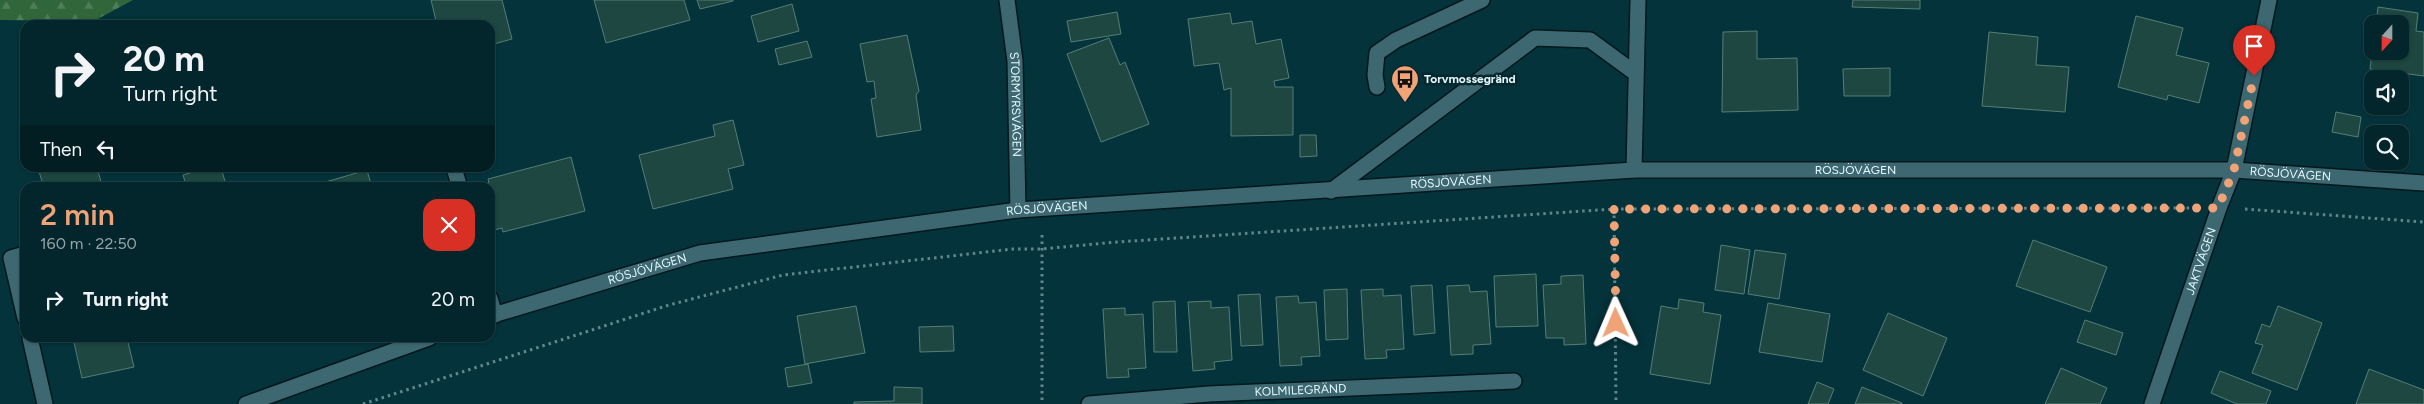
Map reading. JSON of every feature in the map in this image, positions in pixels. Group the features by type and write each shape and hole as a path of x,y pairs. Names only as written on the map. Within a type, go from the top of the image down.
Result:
{"street":[{"name":"STORMYRSVÄGEN","path":"1007,0 1015,61 1018,210"},
{"path":"1377,87 1375,75 1377,53 1396,40 1482,0"},
{"path":"1634,170 1638,0"},
{"name":"JAKTVÄGEN","path":"2152,404 2218,208 2234,170 2269,0"},
{"path":"1331,191 1535,38 1590,40 1635,73"},
{"name":"RÖSJÖVÄGEN","path":"495,314 700,254 1018,210 1634,170 2234,170 2424,183"},
{"path":"20,255 11,258 20,297"},
{"path":"31,342 45,404"},
{"path":"246,404 418,342"},
{"name":"KOLMILEGRÄND","path":"1089,404 1514,381"}],"path":[{"path":"363,404 669,306 783,275 1012,249 1042,249 1614,209 2218,208 2424,222"},
{"path":"1042,209 1042,404"},
{"path":"1614,209 1616,404"}],"green space":[{"path":"0,0 133,0 96,20 0,20"}],"building":[{"path":"431,0 502,0 512,39 495,44 495,20 436,20"},
{"path":"594,0 684,0 690,20 606,43"},
{"path":"697,0 733,0 733,1 700,9"},
{"path":"1853,0 1920,0 1920,9 1852,7"},
{"path":"792,4 799,31 758,42 751,16"},
{"path":"2378,7 2418,13 2416,31 2424,32 2424,76 2409,74 2409,70 2370,69 2371,60 2409,60 2409,15 2377,15"},
{"path":"1117,12 1121,34 1071,42 1067,21"},
{"path":"1230,13 1232,24 1252,21 1256,44 1281,39 1289,78 1274,81 1275,87 1293,87 1293,135 1231,136 1231,88 1224,90 1219,63 1194,66 1188,19"},
{"path":"2136,16 2183,28 2176,55 2209,63 2199,103 2168,95 2167,100 2118,87"},
{"path":"1757,31 1757,59 1797,58 1798,110 1722,112 1723,32"},
{"path":"1989,32 2038,37 2036,65 2069,67 2065,112 1982,106"},
{"path":"907,35 919,91 916,95 921,130 877,137 871,99 876,98 874,81 867,82 860,44"},
{"path":"1109,38 1120,65 1125,62 1149,124 1101,142 1067,54"},
{"path":"807,41 812,57 779,65 775,49"},
{"path":"1890,68 1890,96 1844,96 1843,69"},
{"path":"2336,112 2361,117 2358,137 2332,132"},
{"path":"733,120 744,165 728,169 733,189 653,209 639,155 715,136 713,125"},
{"path":"1300,135 1316,135 1317,156 1300,157"},
{"path":"571,157 585,211 503,232 502,228 495,230 495,182 489,182 488,179"},
{"path":"39,172 98,172 101,182 42,182"},
{"path":"194,172 222,172 225,182 185,182 183,175"},
{"path":"360,172 368,172 370,182 325,182"},
{"path":"2033,240 2107,267 2090,312 2016,286"},
{"path":"1721,245 1750,250 1744,294 1715,290"},
{"path":"1755,250 1786,254 1779,299 1748,294"},
{"path":"1536,274 1538,326 1496,327 1494,276"},
{"path":"1583,275 1586,344 1564,345 1564,338 1546,338 1543,285 1561,284 1561,276"},
{"path":"1432,285 1435,333 1414,335 1411,286"},
{"path":"1469,285 1470,292 1487,291 1491,344 1473,345 1473,354 1451,355 1447,286"},
{"path":"1347,289 1348,339 1326,340 1324,290"},
{"path":"1383,289 1383,296 1401,295 1404,349 1386,350 1387,358 1365,359 1361,290"},
{"path":"1260,294 1263,345 1241,346 1238,295"},
{"path":"1298,296 1299,303 1316,302 1320,356 1301,357 1302,365 1280,366 1276,297"},
{"path":"1679,299 1704,303 1703,312 1721,315 1710,384 1650,374 1661,306 1678,309"},
{"path":"1175,301 1177,352 1154,352 1153,302"},
{"path":"1211,301 1211,308 1229,307 1232,360 1214,362 1215,369 1193,371 1188,302"},
{"path":"1768,303 1830,314 1822,362 1759,352"},
{"path":"856,306 865,353 805,364 797,316"},
{"path":"2278,306 2322,323 2297,390 2252,373 2263,345 2255,343 2262,324 2270,327"},
{"path":"1125,308 1125,315 1143,314 1146,368 1128,369 1129,377 1107,378 1103,309"},
{"path":"1888,313 1947,338 1923,396 1863,370"},
{"path":"2085,320 2123,333 2116,355 2077,342"},
{"path":"953,326 954,351 920,352 919,327"},
{"path":"74,342 128,342 134,367 82,378"},
{"path":"808,364 812,383 788,387 785,368"},
{"path":"2061,368 2107,388 2100,404 2045,404"},
{"path":"2369,369 2424,390 2424,404 2356,404"},
{"path":"2220,371 2271,391 2266,404 2237,404 2211,393"},
{"path":"1817,382 1834,389 1828,404 1808,404"},
{"path":"894,387 922,388 922,404 854,404 854,402 894,401"},
{"path":"1862,387 1902,403 1902,404 1855,404"}],"place":[{"name":"Torvmossegränd","path":"1405,103"}],"route":[{"path":"1616,323 1614,209 2218,208 2234,170 2254,76"}]}
